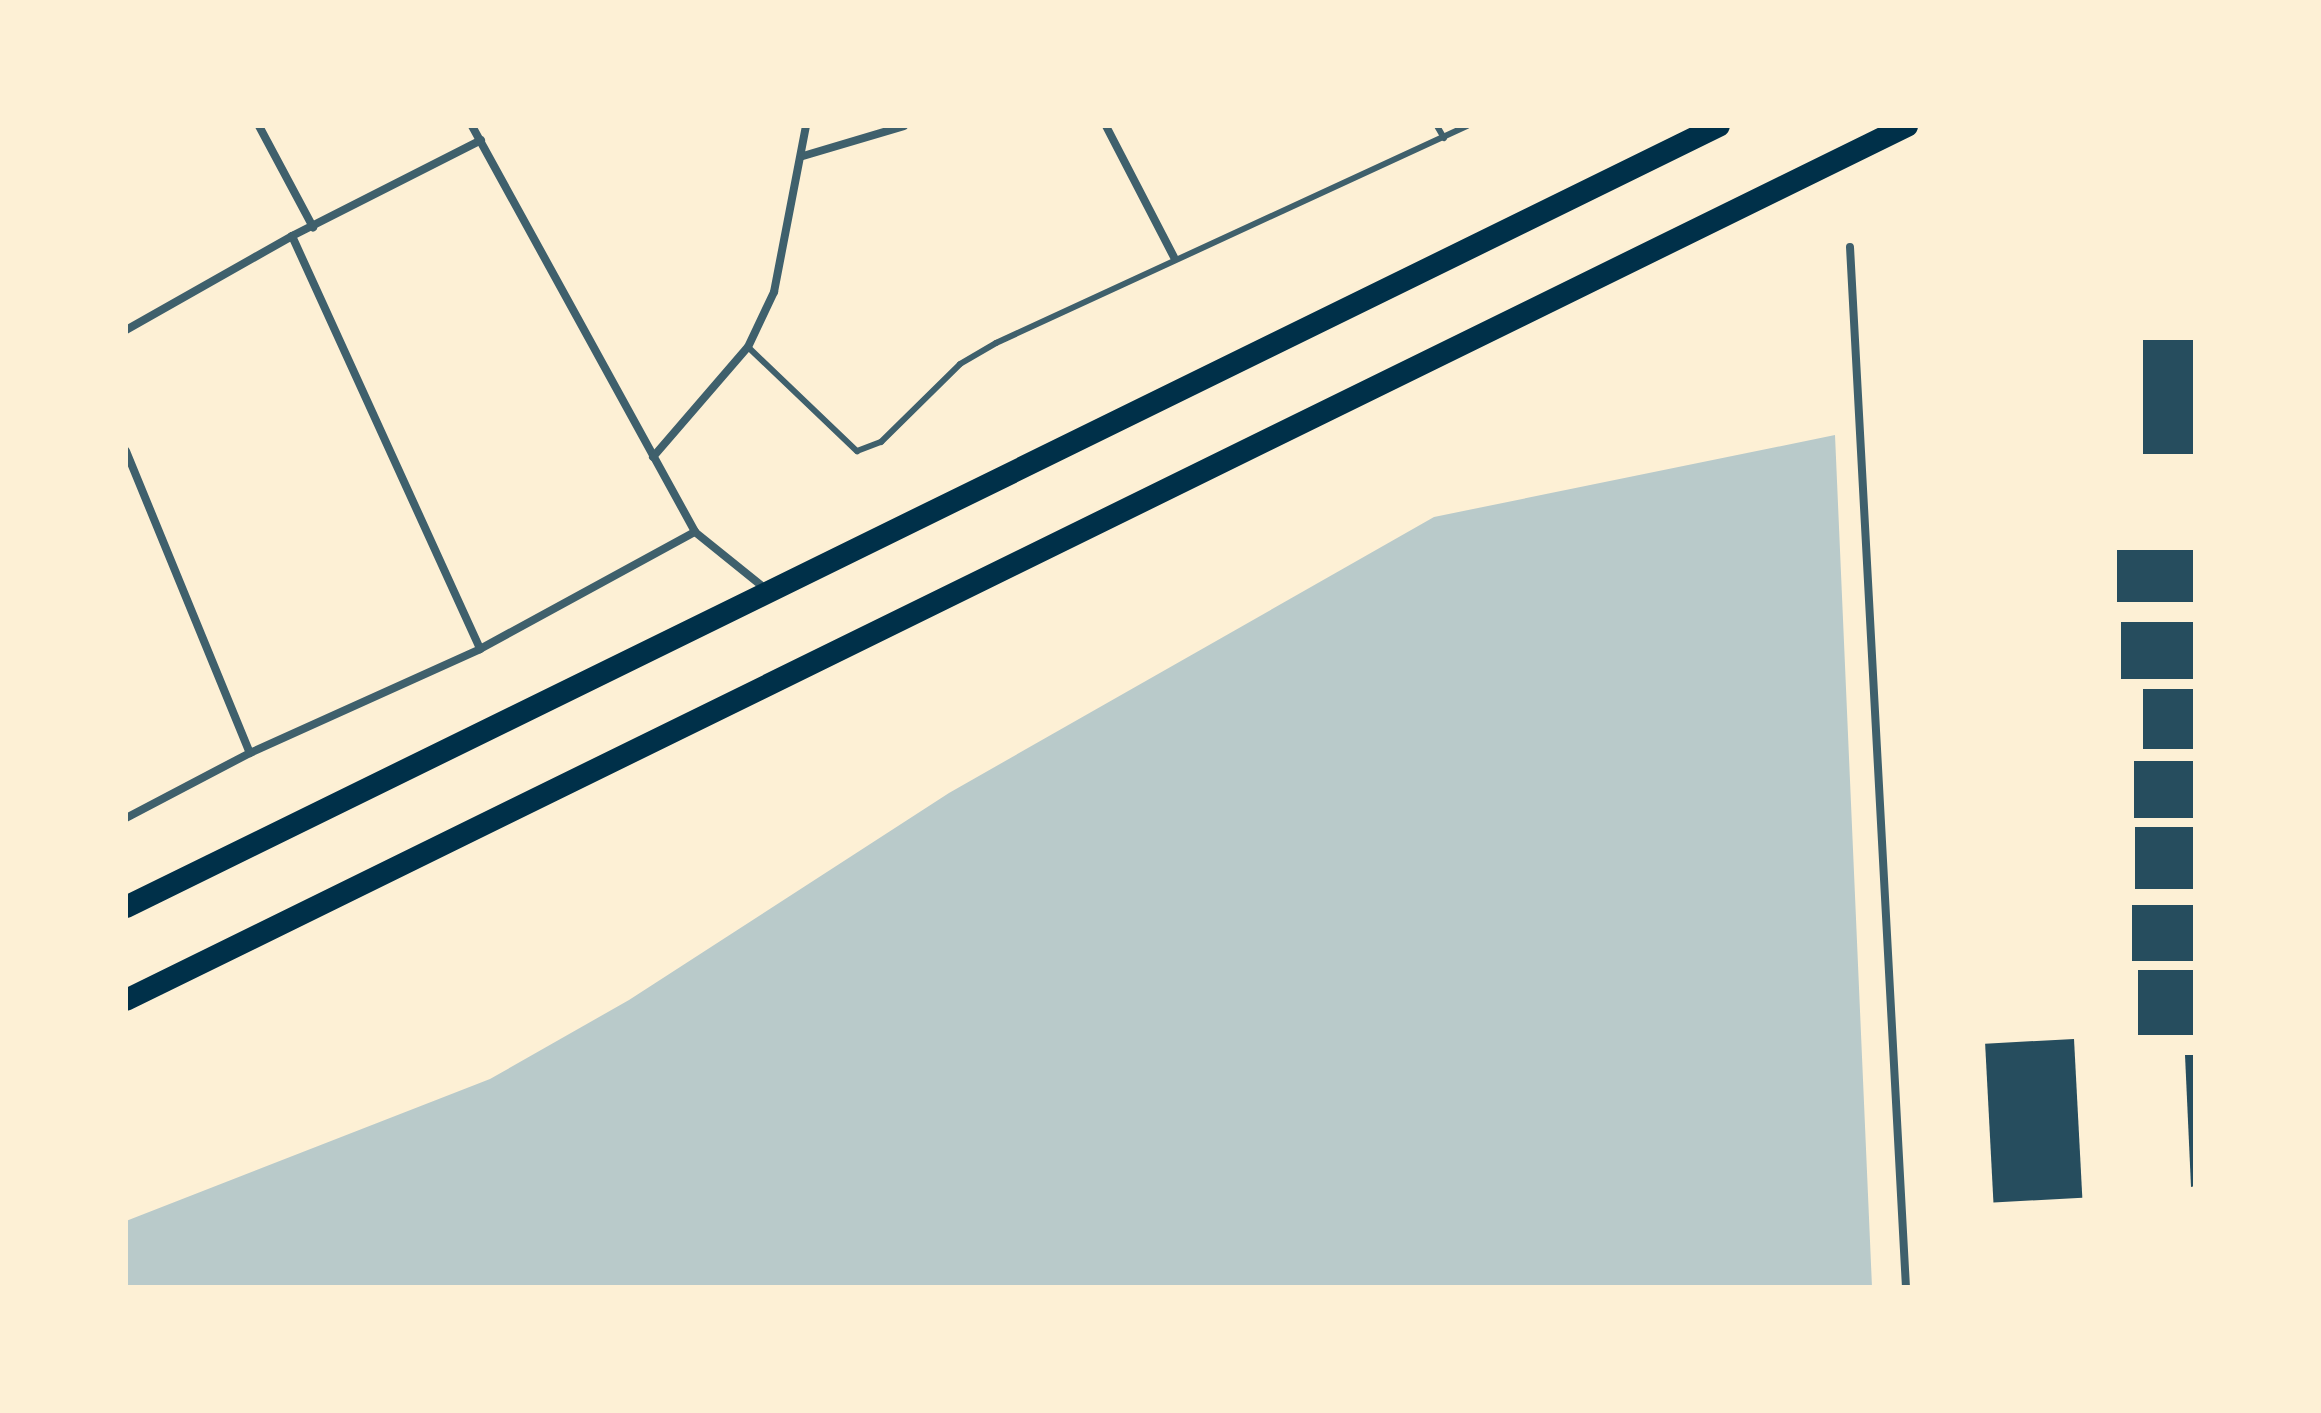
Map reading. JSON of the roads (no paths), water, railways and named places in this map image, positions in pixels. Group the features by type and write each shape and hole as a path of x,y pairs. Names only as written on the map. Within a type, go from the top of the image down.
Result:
{"highway":[{"path":"126,907 1719,126"},
{"path":"126,1000 1907,126"}],"street":[{"path":"259,126 313,227"},
{"path":"472,126 695,532 771,593"},
{"path":"653,457 748,347 774,292 803,156 806,126"},
{"path":"803,156 904,126"},
{"path":"1106,126 1174,257"},
{"path":"126,330 292,236 481,140"},
{"path":"292,236 480,649"},
{"path":"1850,247 1906,1287"},
{"path":"126,451 250,753"},
{"path":"126,818 250,753 480,649 695,532"}],"lane":[{"path":"1437,126 1444,138"},
{"path":"748,347 857,451 881,442 972,357 1174,257 1467,126"}]}
